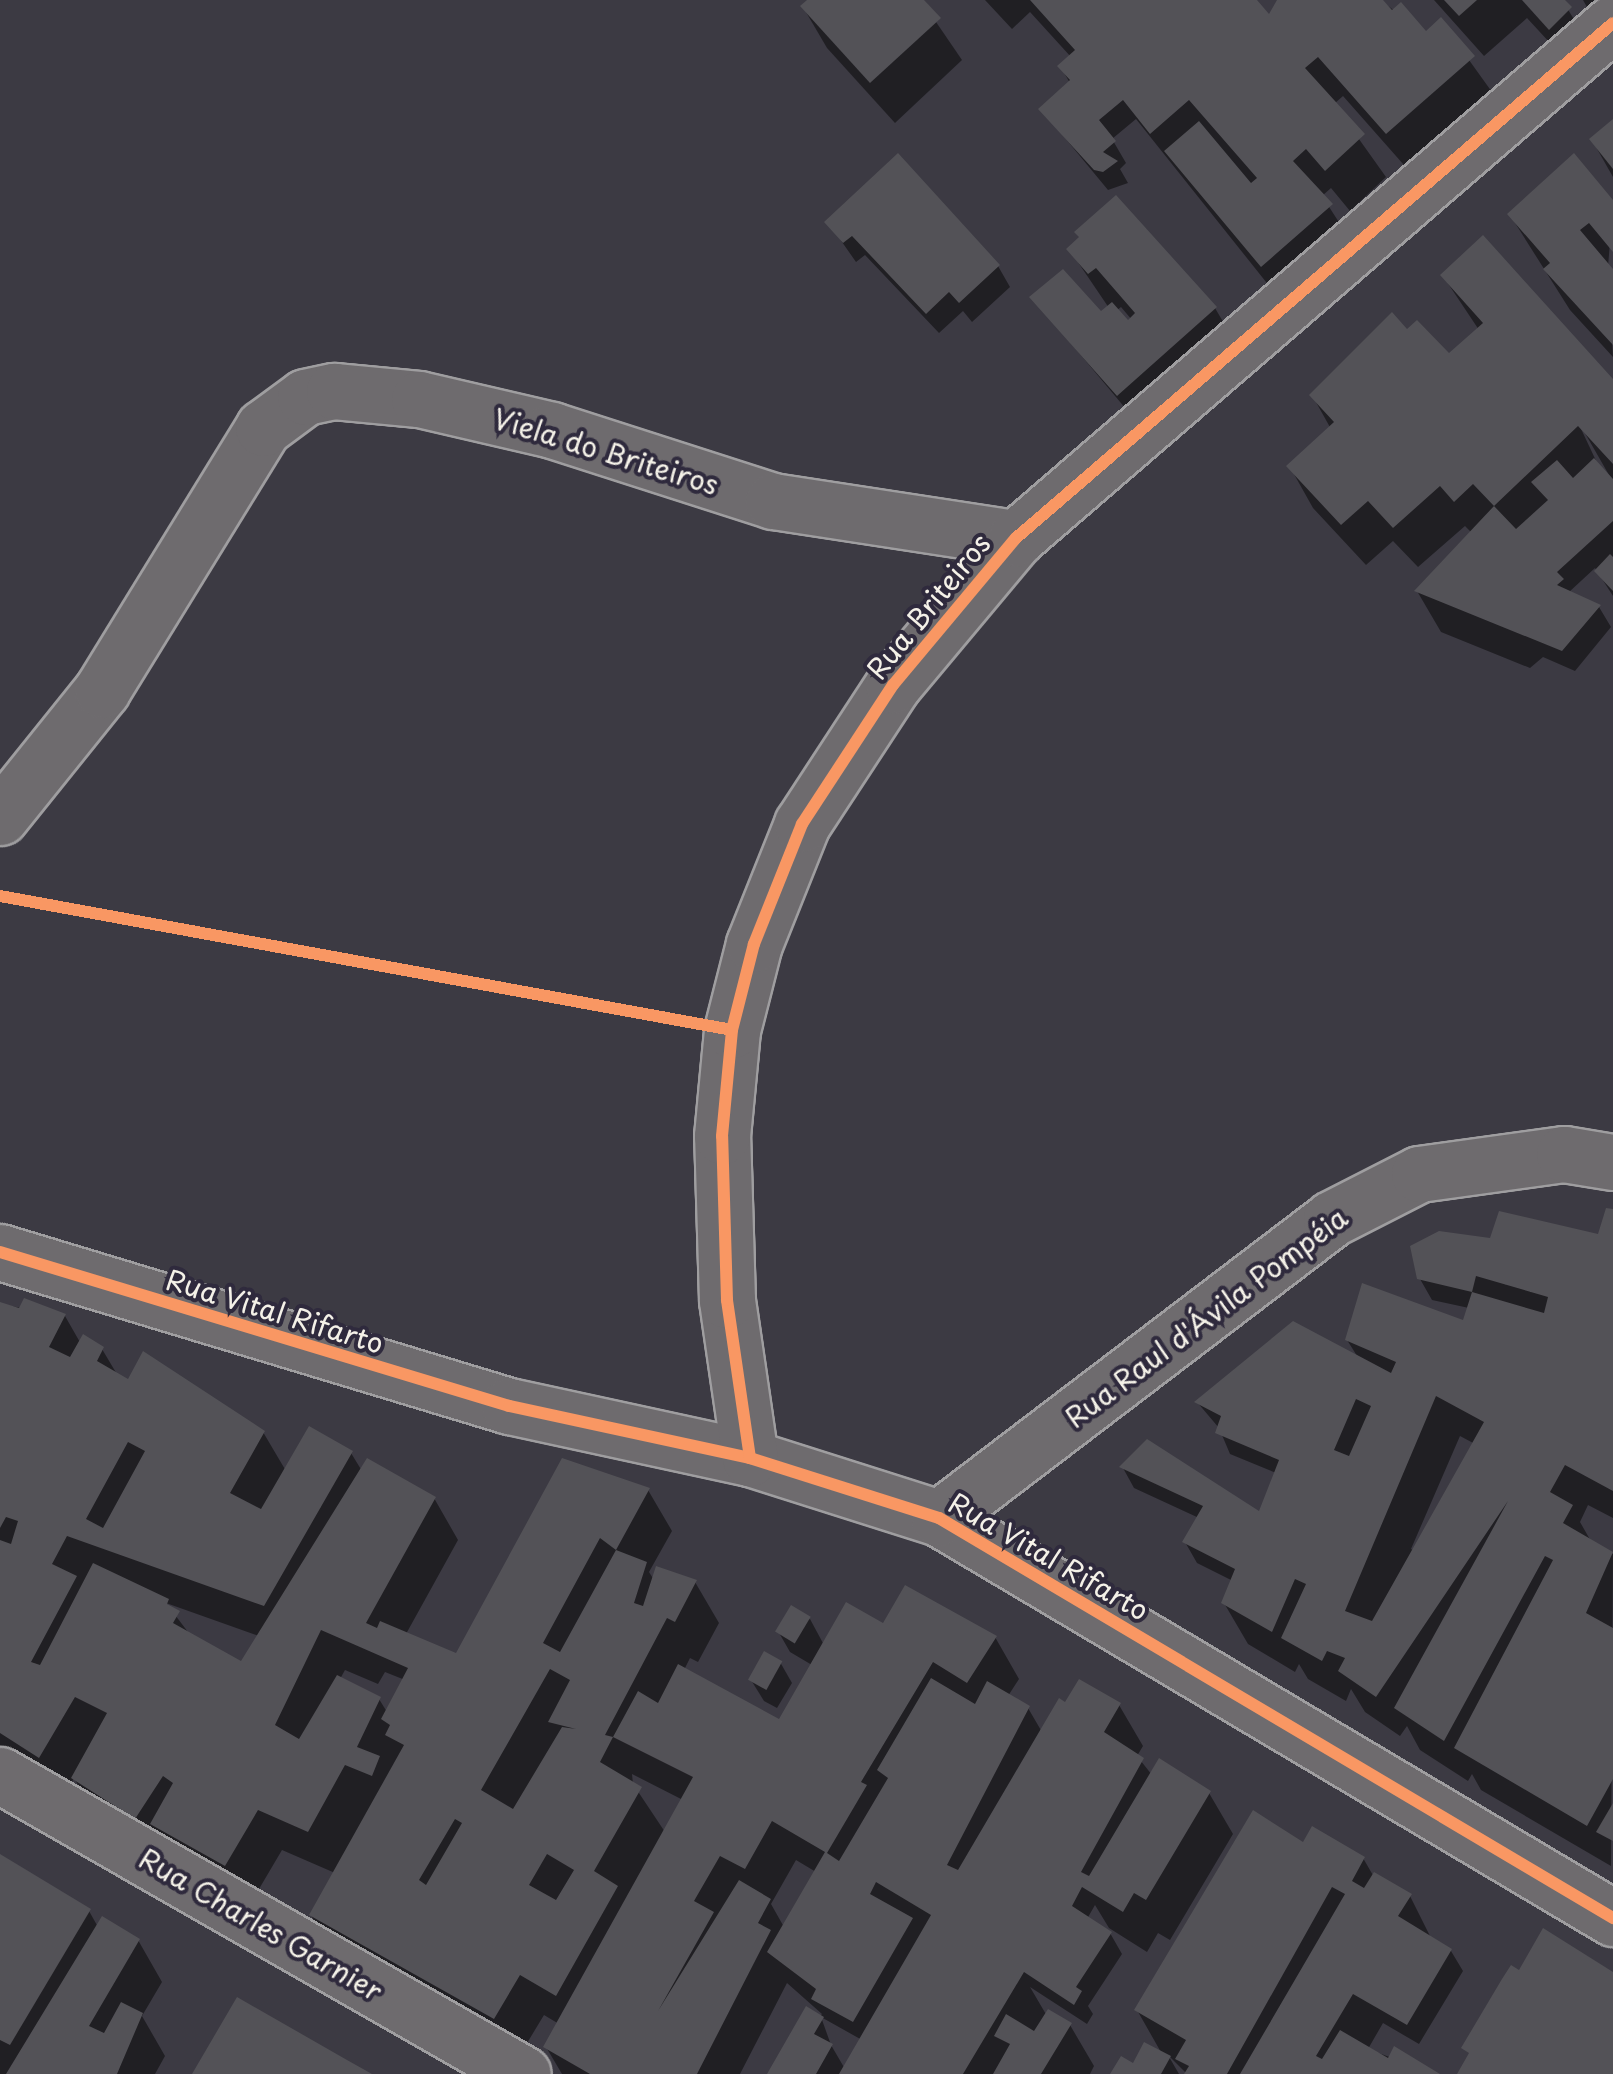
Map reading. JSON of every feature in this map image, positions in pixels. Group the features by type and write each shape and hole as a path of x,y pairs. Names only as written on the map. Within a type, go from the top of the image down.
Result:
{"street":[{"name":"Rua Briteiros","path":"750,1458 727,1300 722,1136 732,1030 754,944 802,824 894,685 1016,538 1613,22"},
{"name":"Viela do Briteiros","path":"0,817 102,690 163,600 230,476 263,428 305,397 334,390 419,399 552,430 773,502 1016,538"},
{"name":"Rua Raul d'Ávila Pompéia","path":"939,1518 1331,1219 1419,1174 1564,1154 1613,1162"},
{"name":"Rua Vital Rifarto","path":"0,1252 509,1406 750,1458 939,1518 1613,1918"},
{"name":"Rua Charles Garnier","path":"0,1775 523,2074"}],"building":[{"path":"807,0 924,0 941,18 870,83 800,6"},
{"path":"1030,0 1257,0 1269,14 1277,0 1383,0 1392,10 1401,2 1426,31 1441,17 1475,56 1386,134 1318,57 1305,68 1365,134 1325,171 1306,149 1293,161 1333,204 1261,267 1164,151 1199,121 1251,183 1257,178 1189,100 1150,134 1123,100 1099,120 1116,141 1103,152 1118,161 1103,172 1094,170 1038,109 1070,80 1057,66 1075,50"},
{"path":"1444,0 1477,0 1459,16"},
{"path":"1522,0 1565,0 1572,7 1549,30"},
{"path":"1613,119 1613,169 1589,139"},
{"path":"898,153 1000,265 959,303 949,292 926,314 852,236 843,243 824,222"},
{"path":"1574,153 1613,200 1613,252 1589,223 1580,230 1613,269 1613,345 1543,269 1550,263 1507,214"},
{"path":"1116,195 1217,307 1117,396 1029,297 1063,269 1101,311 1112,302 1128,320 1135,313 1096,268 1088,274 1066,249 1079,237 1074,232"},
{"path":"1483,235 1613,379 1613,464 1578,426 1494,506 1473,484 1454,502 1440,486 1393,528 1368,501 1341,525 1286,466 1334,422 1309,395 1392,312 1407,329 1417,320 1449,353 1483,323 1440,275"},
{"path":"1594,458 1613,479 1613,521 1557,572 1564,579 1557,585 1601,605 1562,651 1414,591 1494,506 1516,529 1548,500 1531,482 1557,460 1573,478"},
{"path":"1610,554 1613,557 1613,591 1594,571"},
{"path":"1606,1208 1613,1209 1613,1491 1565,1465 1550,1492 1573,1505 1563,1523 1613,1552 1586,1613 1613,1628 1613,1779 1587,1826 1454,1748 1553,1560 1545,1556 1444,1741 1394,1708 1508,1501 1376,1697 1338,1671 1345,1658 1327,1651 1322,1661 1281,1638 1306,1584 1295,1579 1272,1632 1221,1603 1235,1569 1182,1542 1203,1506 1119,1467 1147,1439 1259,1511 1279,1460 1215,1433 1221,1416 1194,1402 1293,1321 1391,1373 1396,1362 1345,1340 1362,1283 1463,1320 1472,1292 1417,1279 1410,1246 1439,1231 1490,1238 1499,1211 1598,1234","holes":["1476,1276 1548,1297 1544,1313 1472,1292","1436,1396 1484,1422 1372,1621 1345,1611","1356,1399 1371,1406 1349,1456 1334,1450"]},
{"path":"24,1298 66,1314 49,1347 70,1357 83,1334 104,1347 97,1361 128,1379 143,1351 265,1431 230,1493 261,1509 309,1426 353,1451 264,1606 67,1536 52,1564 77,1576 31,1662 40,1665 93,1563 169,1599 167,1604 180,1611 173,1623 241,1661 367,1458 436,1497 366,1623 377,1628 380,1621 456,1653 562,1458 650,1488 616,1550 647,1562 634,1603 643,1606 656,1566 697,1580 675,1622 667,1618 605,1735 613,1737 600,1762 642,1787 594,1871 618,1886 556,1996 520,1975 494,2019 309,1915 404,1745 385,1735 390,1725 381,1719 408,1668 321,1630 275,1725 299,1739 337,1675 381,1697 357,1747 380,1756 372,1776 345,1765 308,1832 258,1810 225,1866 150,1824 173,1783 163,1776 135,1819 71,1778 107,1713 75,1697 39,1758 0,1733 0,1540 11,1544 18,1521 6,1517 0,1528 0,1302 19,1308","holes":["128,1442 145,1451 103,1528 86,1519","600,1538 616,1550 560,1652 543,1643","550,1669 570,1680 548,1722 576,1729 562,1727 513,1809 481,1790","455,1819 462,1823 426,1885 419,1880","547,1854 574,1870 556,1900 529,1885"]},
{"path":"905,1585 997,1636 967,1683 933,1662 861,1782 867,1785 827,1853 839,1861 888,1778 877,1770 931,1678 975,1704 987,1681 1030,1706 947,1865 958,1870 1059,1698 1065,1702 1079,1679 1121,1703 1104,1732 1144,1758 1081,1872 1089,1876 1159,1758 1211,1791 1146,1900 1134,1893 1123,1912 1082,1887 1072,1906 1112,1932 1076,1987 1082,1991 1074,2005 1024,1972 963,2074 839,2074 931,1915 876,1882 870,1894 913,1918 853,2022 811,1999 816,1989 767,1952 825,1852 772,1821 745,1869 720,1856 694,1901 714,1912 658,2011 739,1880 771,1899 758,1923 771,1930 697,2074 590,2074 543,2047 693,1777 613,1737 638,1691 658,1703 678,1664 779,1719 846,1602 883,1623"},
{"path":"791,1605 811,1617 795,1643 775,1632"},
{"path":"764,1651 782,1661 766,1690 748,1680"},
{"path":"1613,1803 1613,1841 1596,1832"},
{"path":"1253,1810 1303,1842 1312,1826 1365,1857 1352,1881 1364,1888 1374,1872 1412,1894 1398,1916 1452,1949 1407,2025 1353,1994 1316,2056 1322,2059 1340,2030 1388,2058 1394,2046 1440,2074 1240,2074 1345,1894 1332,1887 1227,2074 1184,2074 1189,2066 1175,2059 1186,2040 1134,2010"},
{"path":"0,1854 91,1909 10,2045 0,2040"},
{"path":"102,1916 140,1939 89,2026 104,2033 121,2002 143,2013 117,2074 6,2074"},
{"path":"1543,1928 1613,1972 1613,2074 1457,2074 1469,2053 1461,2048 1511,1965 1519,1970"},
{"path":"237,1997 347,2060 372,2074 192,2074"},
{"path":"806,2006 824,2017 814,2034 833,2044 816,2074 767,2074"},
{"path":"1048,2009 1072,2023 1041,2074 993,2074 1010,2044 994,2036 1006,2014 1034,2031"},
{"path":"1144,2042 1171,2056 1161,2074 1110,2074 1121,2056 1133,2063"}],"cycle path":[{"path":"750,1458 727,1300 722,1136 732,1030 754,944 802,824 893,685 1016,538 1613,23"},
{"path":"0,896 732,1030"},
{"path":"0,1252 509,1406 750,1458 939,1518 1613,1918"}]}
